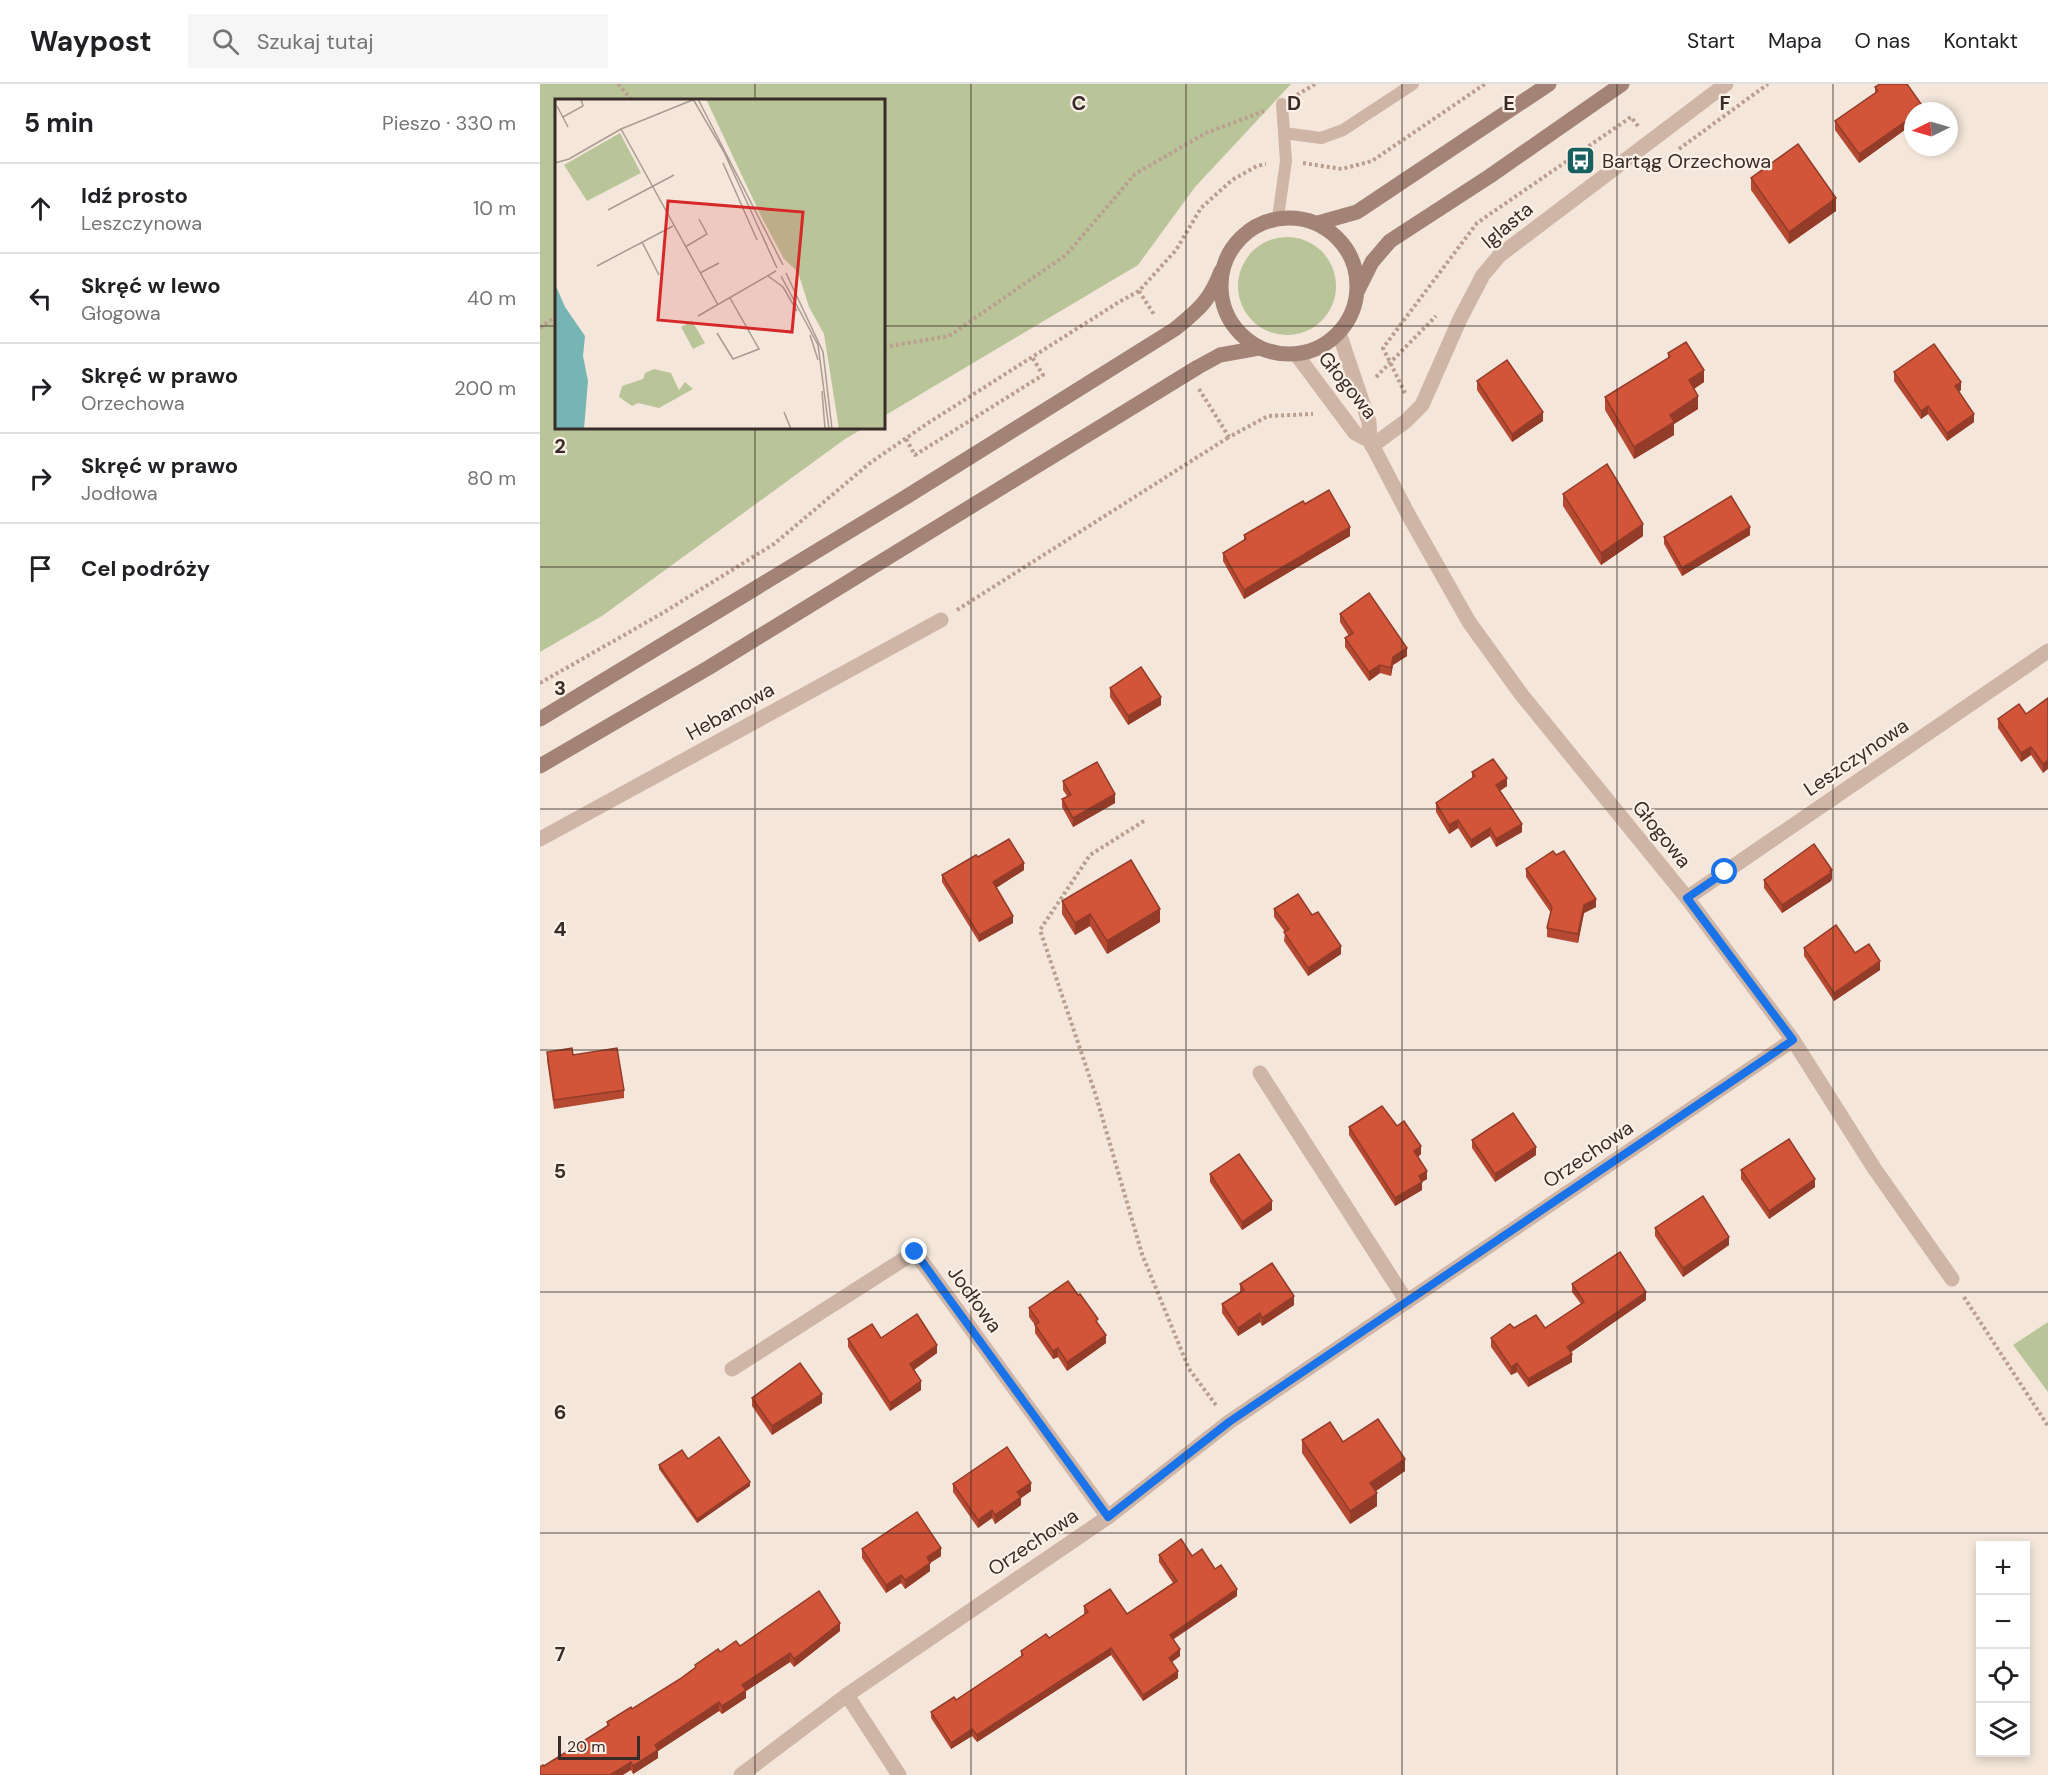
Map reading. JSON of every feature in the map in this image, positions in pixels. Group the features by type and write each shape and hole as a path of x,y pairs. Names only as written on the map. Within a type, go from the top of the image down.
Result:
{"main road":[{"path":"540,719 896,504 1165,335 1199,309 1213,292 1229,252 1241,236 1258,224 1278,217 1318,223 1357,212 1549,84"},
{"path":"1221,271 1220,290 1224,308 1232,324 1244,338 1259,348 1277,353 1296,354 1320,347 1339,333 1352,313 1358,290 1372,262 1390,241 1490,176 1622,84"},
{"path":"1318,223 1335,234 1348,250 1356,269 1358,290"},
{"path":"540,766 708,669 1188,373 1220,355 1259,348"}],"street":[{"name":"Iglasta","path":"1371,444 1422,405 1460,318 1483,275 1500,255 1726,84"},
{"name":"Głogowa","path":"1339,333 1369,422 1371,444 1469,622 1521,694 1687,898 1793,1040 1874,1168 1952,1279"},
{"name":"Głogowa","path":"1296,354 1355,433 1371,444"},
{"name":"Hebanowa","path":"540,839 941,620"},
{"name":"Leszczynowa","path":"1687,898 2048,651"},
{"name":"Orzechowa","path":"741,1775 847,1695 1108,1517 1229,1422 1793,1040"},
{"path":"1260,1073 1407,1302"},
{"name":"Jodłowa","path":"732,1369 915,1252 1108,1517"},
{"path":"847,1695 899,1775"}],"lane":[{"path":"1284,133 1322,138 1343,130 1413,84"},
{"path":"1278,217 1286,161 1282,104"}],"path":[{"path":"618,84 631,99"},
{"path":"540,683 661,614 774,544 870,463 1032,357 1139,291 1176,250 1202,208 1232,180 1257,166 1286,161 1342,169 1371,161 1485,84"},
{"path":"885,348 949,336 1066,255 1135,174 1206,133 1282,104"},
{"path":"1139,291 1165,335"},
{"path":"540,328 555,317"},
{"path":"906,439 915,455 1043,375 1032,357"},
{"path":"1359,393 1392,363 1414,413"},
{"path":"1188,373 1229,436"},
{"path":"941,620 1229,436 1268,416 1312,414 1334,402"},
{"path":"1144,821 1090,855 1040,930 1096,1096 1142,1254 1189,1369 1229,1422"},
{"path":"1952,1279 2048,1426"}],"green space":[{"path":"540,84 1291,84 1195,187 1138,265 885,415 885,99 555,99 555,429 862,429 845,439 602,616 540,652"},
{"path":"1287,237 1306,240 1322,251 1333,267 1336,286 1333,305 1322,321 1306,332 1287,335 1268,332 1252,321 1241,305 1238,286 1241,267 1252,251 1268,240"},
{"path":"2048,1322 2048,1392 2013,1345"}],"building":[{"path":"1880,84 1907,84 1920,102 1904,102 1904,122 1859,154 1835,121 1878,91 1875,87"},
{"path":"1798,144 1836,198 1789,232 1751,178"},
{"path":"1686,342 1704,370 1689,380 1698,396 1670,415 1674,422 1634,447 1605,397 1670,357 1668,353"},
{"path":"1934,344 1961,382 1955,386 1974,414 1947,433 1928,406 1921,411 1894,372"},
{"path":"1507,360 1543,412 1512,434 1477,381"},
{"path":"1607,464 1643,524 1601,553 1563,494"},
{"path":"1329,490 1350,527 1244,590 1223,553 1246,539 1244,535 1303,501 1305,504"},
{"path":"1731,496 1750,527 1682,568 1664,537"},
{"path":"1369,593 1407,648 1393,657 1391,668 1380,665 1369,672 1345,638 1353,633 1340,614"},
{"path":"1141,667 1161,697 1128,716 1110,688"},
{"path":"2048,698 2048,760 2043,764 2031,747 2021,753 1998,719 2019,704 2026,714"},
{"path":"1493,759 1507,778 1496,785 1522,824 1496,839 1490,828 1471,840 1458,820 1449,825 1436,803 1475,776 1472,772"},
{"path":"1097,762 1115,794 1073,818 1062,799 1071,795 1063,781"},
{"path":"1009,839 1024,863 993,882 1013,916 979,935 942,875"},
{"path":"1814,844 1832,870 1831,873 1782,905 1764,880"},
{"path":"1553,851 1556,855 1564,851 1596,899 1584,905 1578,934 1547,928 1552,907 1526,869"},
{"path":"1131,860 1160,909 1107,941 1090,914 1075,923 1062,901"},
{"path":"1298,894 1312,915 1318,912 1341,946 1308,968 1284,932 1289,929 1274,909"},
{"path":"1836,925 1855,953 1869,944 1880,961 1834,993 1804,948"},
{"path":"572,1048 573,1055 617,1048 624,1090 554,1100 547,1052"},
{"path":"1382,1106 1397,1126 1404,1121 1421,1146 1414,1151 1427,1171 1419,1176 1422,1182 1395,1198 1349,1127"},
{"path":"1513,1113 1536,1147 1495,1174 1472,1140"},
{"path":"1789,1139 1815,1179 1769,1211 1741,1170"},
{"path":"1239,1154 1272,1201 1242,1222 1210,1174"},
{"path":"1703,1196 1729,1237 1683,1268 1655,1228"},
{"path":"1620,1252 1646,1292 1567,1347 1572,1354 1528,1379 1517,1363 1511,1367 1491,1338 1510,1324 1514,1328 1536,1315 1545,1328 1584,1302 1572,1284"},
{"path":"1272,1263 1294,1296 1262,1318 1260,1313 1238,1328 1222,1304 1244,1290 1240,1284"},
{"path":"1068,1281 1098,1319 1096,1321 1106,1335 1067,1362 1058,1348 1053,1351 1035,1325 1039,1322 1029,1308"},
{"path":"917,1314 937,1345 910,1364 921,1381 890,1403 848,1339 872,1324 881,1338"},
{"path":"800,1363 822,1394 772,1426 752,1398"},
{"path":"1378,1419 1405,1459 1370,1483 1377,1493 1350,1511 1302,1440 1330,1422 1343,1442"},
{"path":"719,1437 750,1482 697,1519 659,1465 682,1450 688,1459"},
{"path":"1007,1447 1031,1483 1017,1492 1021,1497 995,1515 992,1510 978,1520 953,1484"},
{"path":"917,1512 941,1548 927,1557 930,1563 905,1580 901,1575 886,1585 862,1549"},
{"path":"1181,1539 1192,1556 1202,1549 1215,1569 1221,1565 1237,1589 1170,1635 1180,1649 1169,1658 1178,1671 1143,1695 1111,1648 977,1735 972,1729 951,1743 931,1712 954,1697 956,1700 1010,1664 1023,1655 1021,1651 1046,1634 1049,1638 1088,1612 1084,1606 1110,1589 1127,1614 1177,1581 1159,1555"},
{"path":"819,1591 840,1623 794,1659 790,1653 742,1685 746,1690 722,1706 719,1702 655,1745 658,1750 633,1766 631,1762 610,1775 540,1775 540,1767 609,1725 607,1722 680,1679 718,1649 720,1652 736,1641 740,1646"}],"place":[{"name":"Bartąg Orzechowa","path":"1581,161"}],"route":[{"path":"915,1252 1108,1517 1229,1422 1793,1040 1687,898 1725,872"}]}
